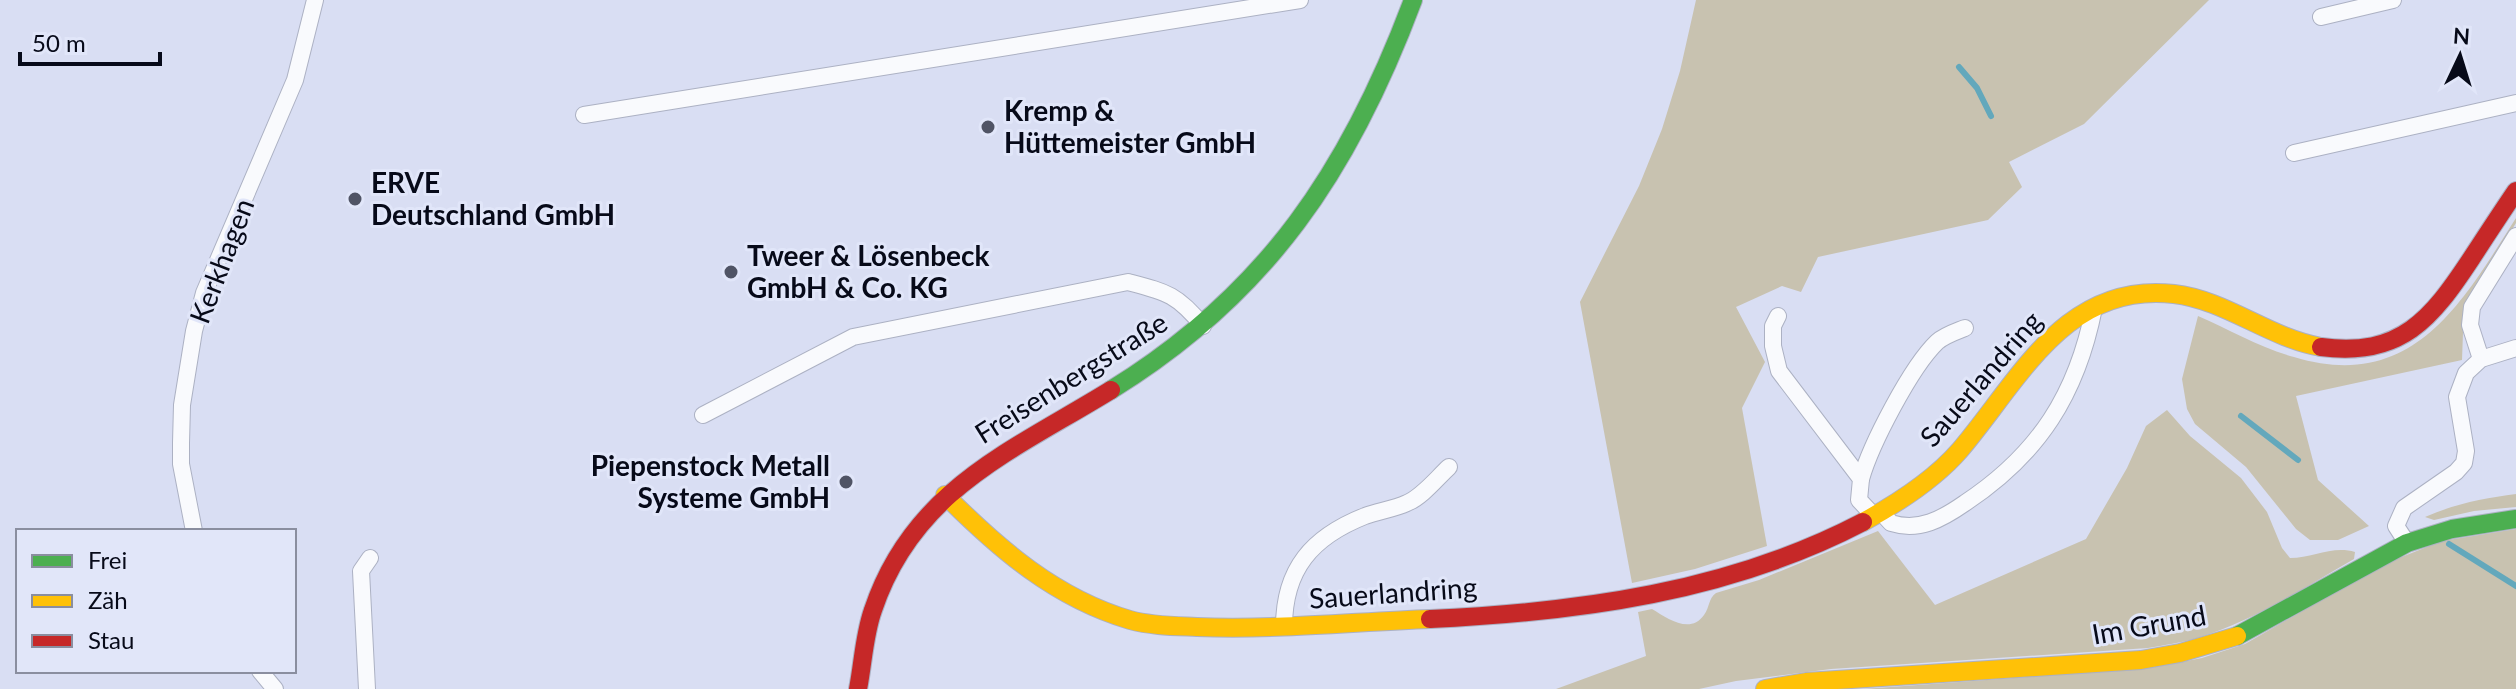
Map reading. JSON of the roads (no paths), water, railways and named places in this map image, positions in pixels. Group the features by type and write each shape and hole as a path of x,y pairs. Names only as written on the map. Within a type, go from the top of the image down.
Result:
{"street":[{"name":"Kerkhagen","path":"194,529 181,464 181,443 185,379 194,331 204,293 295,80 315,0"},
{"path":"584,115 1300,0"},
{"name":"Freisenbergstraße","path":"858,689 863,646 879,590 893,559 917,523 945,495 992,459 1140,374 1203,326 1276,251 1327,183 1369,111 1413,0"},
{"path":"2321,17 2393,0"},
{"path":"2294,153 2516,103"},
{"name":"Sauerlandring","path":"945,495 1007,555 1079,603 1136,622 1284,627 1500,614 1635,599 1754,566 1817,542 1877,514 1919,486 1956,455 2037,351 2074,318 2127,296 2177,294 2302,344 2343,350 2391,341 2415,328 2440,306 2516,191"},
{"path":"2481,359 2470,325 2472,307 2516,236"},
{"path":"703,415 853,337 1128,282 1169,293 1188,308 1203,326"},
{"path":"1965,328 1941,339 1926,354 1872,445 1861,479 1859,500 1891,523 1917,527 1937,519 1979,494 2024,456 2050,424 2076,377 2094,308"},
{"path":"1778,316 1773,326 1773,346 1779,371 1861,479"},
{"path":"2407,543 2396,526 2404,508 2464,463 2466,451 2457,397 2466,373 2481,359 2516,348"},
{"name":"Sauerlandring","path":"1284,627 1284,606 1290,582 1297,566 1312,547 1355,521 1409,503 1449,467"},
{"name":"Im Grund","path":"1765,689 1806,682 2141,660 2180,653 2236,637 2407,543 2452,529 2516,519"},
{"path":"367,689 361,571 370,558"},
{"path":"262,673 275,689"}],"waterway":[{"path":"1959,67 1977,88 1991,116"},
{"path":"2241,416 2298,460"},
{"path":"2449,544 2516,586"}],"place":[{"name":"Kremp & Hüttemeister GmbH","path":"988,127"},
{"name":"ERVE Deutschland GmbH","path":"355,199"},
{"name":"Tweer & Lösenbeck GmbH & Co. KG","path":"731,272"},
{"name":"Piepenstock Metall Systeme GmbH","path":"846,482"}]}
